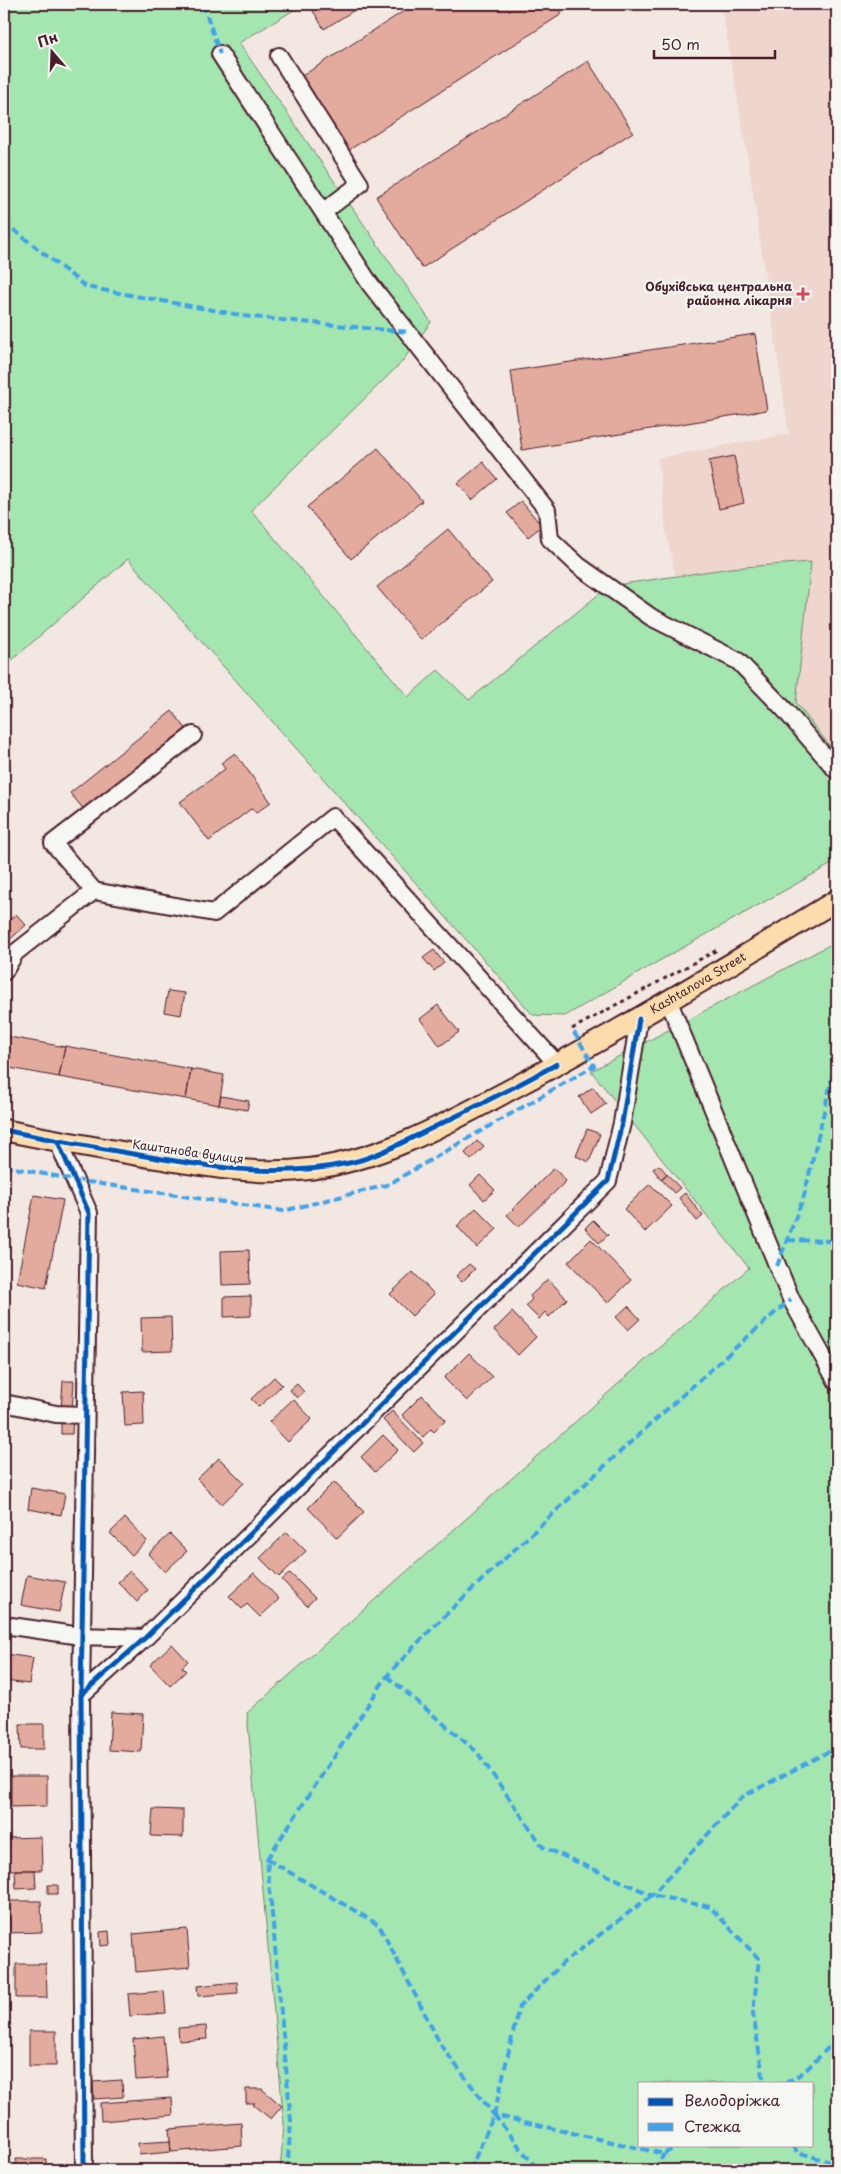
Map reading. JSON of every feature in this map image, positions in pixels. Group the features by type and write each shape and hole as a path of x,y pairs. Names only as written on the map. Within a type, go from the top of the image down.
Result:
{"main road":[{"name":"Kashtanova Street","path":"558,1064 668,1002 837,900"},
{"name":"Каштанова вулиця","path":"4,1130 58,1142 228,1170 267,1172 307,1170 350,1163 372,1156 472,1109 558,1064"}],"street":[{"path":"220,54 370,284 547,510 550,539 579,566 651,617 738,661 784,709 837,771"},
{"path":"279,56 360,184 323,212"},
{"path":"193,735 53,843 94,891 214,913 333,817 558,1064"},
{"path":"4,972 15,953 94,891"},
{"path":"668,1002 791,1299 837,1382"},
{"path":"81,1695 145,1638 608,1181 622,1123 639,1019"},
{"path":"58,1142 89,1213 81,1636 84,2170"},
{"path":"4,1403 56,1414 85,1415"},
{"path":"4,1626 81,1636 145,1638"}],"shaded area":[{"name":"Обухівська центральна районна лікарня","path":"721,4 837,4 837,755 796,703 811,562 732,568 676,575 667,538 658,458 789,434 747,153"}],"green space":[{"path":"4,4 304,4 239,43 431,322 401,363 251,510 408,697 438,670 469,700 609,586 731,568 811,562 796,703 837,755 837,861 565,1016 533,1015 128,559 4,667"},
{"path":"837,941 837,2170 280,2170 284,2124 247,1713 749,1268 591,1071"}],"building":[{"path":"309,4 364,4 324,29"},
{"path":"415,4 556,4 562,14 349,150 302,76"},
{"path":"588,61 633,132 422,268 376,197"},
{"path":"755,334 767,410 522,450 511,371"},
{"path":"378,448 422,501 351,559 307,507"},
{"path":"734,456 744,503 719,509 709,461"},
{"path":"483,462 497,479 472,500 458,483"},
{"path":"521,501 542,526 528,537 507,513"},
{"path":"448,529 492,582 421,640 377,587"},
{"path":"172,711 188,731 86,812 70,793"},
{"path":"235,753 271,802 256,813 252,808 209,841 180,802 225,769 221,763"},
{"path":"16,914 26,925 5,944 4,925"},
{"path":"434,950 444,963 434,971 423,958"},
{"path":"168,991 185,993 181,1015 164,1012"},
{"path":"438,1005 459,1032 440,1046 420,1019"},
{"path":"4,1036 65,1047 59,1077 4,1067"},
{"path":"65,1046 191,1069 186,1099 59,1077"},
{"path":"191,1069 224,1075 219,1105 186,1099"},
{"path":"593,1087 606,1104 591,1114 579,1097"},
{"path":"221,1096 249,1101 247,1110 219,1105"},
{"path":"587,1129 600,1134 589,1162 576,1156"},
{"path":"477,1141 484,1147 471,1160 465,1153"},
{"path":"659,1165 667,1174 661,1179 653,1169"},
{"path":"554,1168 566,1181 519,1227 507,1215"},
{"path":"667,1174 680,1188 674,1193 661,1179"},
{"path":"480,1175 495,1190 484,1200 470,1185"},
{"path":"650,1184 672,1206 645,1232 624,1209"},
{"path":"685,1193 703,1216 697,1221 679,1198"},
{"path":"34,1195 63,1200 46,1288 17,1282"},
{"path":"476,1208 497,1229 477,1248 457,1226"},
{"path":"593,1220 608,1235 599,1243 585,1228"},
{"path":"591,1239 631,1280 608,1303 568,1262"},
{"path":"249,1250 250,1284 222,1285 221,1251"},
{"path":"469,1264 475,1269 462,1282 456,1276"},
{"path":"413,1272 434,1294 412,1316 390,1294"},
{"path":"548,1279 567,1299 549,1317 545,1312 539,1319 526,1306 532,1299 530,1296"},
{"path":"251,1296 251,1316 224,1317 224,1297"},
{"path":"628,1306 640,1319 628,1330 616,1317"},
{"path":"512,1312 536,1337 518,1355 494,1330"},
{"path":"171,1317 172,1351 142,1352 141,1318"},
{"path":"469,1353 492,1377 467,1401 444,1378"},
{"path":"274,1377 282,1385 259,1407 251,1399"},
{"path":"63,1381 74,1381 72,1410 61,1410"},
{"path":"297,1384 304,1392 297,1398 290,1390"},
{"path":"143,1391 144,1425 125,1426 123,1392"},
{"path":"422,1395 446,1420 434,1432 431,1429 423,1437 402,1415"},
{"path":"293,1399 312,1419 288,1442 269,1422"},
{"path":"392,1411 423,1443 414,1452 383,1420"},
{"path":"61,1419 73,1419 72,1434 61,1434"},
{"path":"383,1435 398,1450 375,1472 361,1457"},
{"path":"219,1458 244,1483 222,1504 197,1479"},
{"path":"334,1482 364,1512 337,1538 308,1508"},
{"path":"31,1488 65,1494 61,1515 28,1509"},
{"path":"125,1518 147,1541 132,1555 110,1533"},
{"path":"287,1532 306,1551 279,1577 260,1558"},
{"path":"170,1534 187,1551 165,1572 148,1554"},
{"path":"130,1571 148,1590 137,1602 118,1582"},
{"path":"254,1573 279,1599 260,1617 247,1604 242,1609 229,1596"},
{"path":"290,1573 315,1598 307,1606 282,1580"},
{"path":"27,1575 65,1582 59,1612 21,1605"},
{"path":"172,1644 188,1661 182,1667 186,1671 170,1686 150,1665"},
{"path":"5,1654 33,1658 29,1684 4,1681"},
{"path":"111,1712 143,1714 141,1752 109,1750"},
{"path":"20,1724 44,1724 44,1749 21,1749"},
{"path":"11,1776 47,1776 47,1806 11,1807"},
{"path":"153,1809 183,1810 183,1837 151,1836"},
{"path":"41,1837 42,1870 6,1870 6,1838"},
{"path":"15,1870 35,1870 36,1888 16,1889"},
{"path":"48,1885 58,1885 58,1894 48,1894"},
{"path":"9,1901 41,1901 42,1932 9,1933"},
{"path":"187,1929 190,1967 136,1972 133,1934"},
{"path":"109,1931 110,1945 101,1946 100,1932"},
{"path":"16,1964 46,1964 47,1998 16,1998"},
{"path":"237,1982 238,1993 198,1996 197,1986"},
{"path":"164,1991 166,2013 130,2016 128,1994"},
{"path":"206,2026 207,2039 179,2041 178,2028"},
{"path":"29,2031 56,2031 56,2066 29,2066"},
{"path":"163,2036 167,2078 136,2080 133,2039"},
{"path":"122,2080 123,2097 94,2099 93,2082"},
{"path":"246,2089 262,2089 282,2106 271,2119 253,2105 255,2103 246,2103"},
{"path":"172,2098 173,2115 101,2121 100,2103"},
{"path":"241,2123 242,2146 171,2152 169,2129"},
{"path":"170,2141 171,2152 139,2155 138,2143"},
{"path":"16,2159 46,2159 46,2170 16,2170"},
{"path":"191,2164 192,2170 128,2170 128,2169"}],"marked path":[{"path":"203,4 220,54"},
{"path":"4,222 86,287 251,317 408,332"},
{"path":"837,979 837,991"},
{"path":"4,1166 75,1180 283,1211 387,1185 594,1066 572,1029"},
{"path":"777,1266 804,1196 837,1057"},
{"path":"788,1240 837,1241"},
{"path":"287,2170 291,2122 267,1859 387,1676 464,1597 544,1522 791,1299"},
{"path":"387,1676 477,1752 543,1847 652,1895 742,1797 837,1747"},
{"path":"267,1859 379,1925 442,2047 494,2115 664,2154 677,2146"},
{"path":"470,2170 494,2115 519,2007 564,1962 652,1895 710,1907 759,1959 753,2013 764,2082"},
{"path":"788,2082 804,2072 837,2039"},
{"path":"494,2115 538,2170"},
{"path":"794,2146 797,2152 837,2164"},
{"path":"655,2170 664,2154"}],"cycle path":[{"path":"81,1695 145,1638 608,1181 622,1123 639,1019"},
{"path":"4,1130 110,1150 247,1170 272,1171 323,1167 368,1158 473,1108 557,1064"},
{"path":"58,1142 89,1213 81,1695 84,2170"}],"place":[{"name":"Обухівська центральна районна лікарня","path":"803,294"}]}
